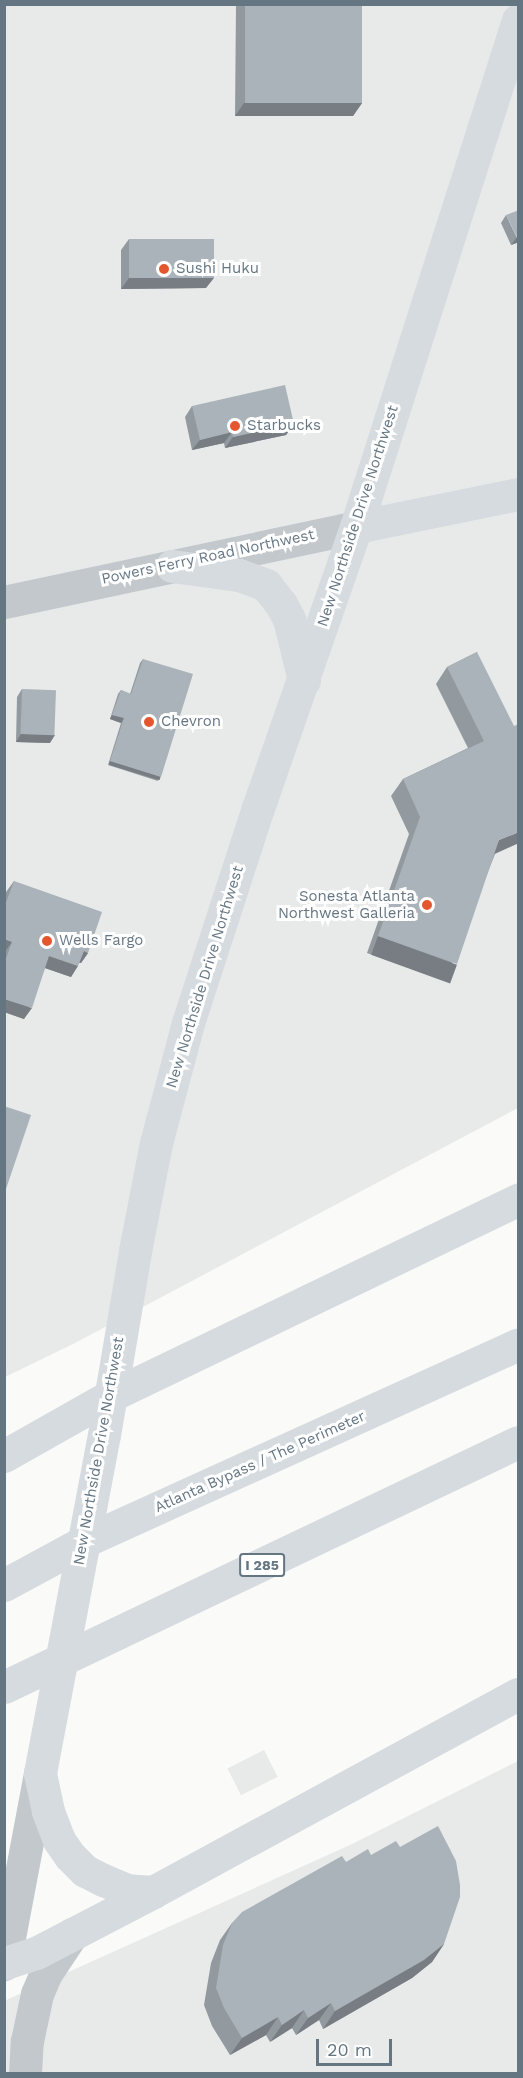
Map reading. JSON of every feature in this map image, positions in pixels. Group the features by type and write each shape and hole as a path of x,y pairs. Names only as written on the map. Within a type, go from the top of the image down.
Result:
{"main road":[{"name":"New Northside Drive Northwest","path":"40,1773 104,1435 135,1251 164,1109 217,934 356,527 518,23"},
{"name":"Powers Ferry Road Northwest","path":"356,527 519,494"},
{"path":"172,566 239,575 266,585 289,619 304,680"},
{"path":"4,1456 110,1396 519,1200"},
{"name":"Atlanta Bypass / The Perimeter","path":"4,1585 90,1539 519,1344"},
{"name":"I 285","path":"4,1687 519,1442"},
{"path":"5,1963 36,1953 153,1892 519,1694"},
{"path":"40,1773 48,1811 59,1840 70,1856 85,1871 103,1880 127,1890 153,1892"}],"street":[{"name":"Powers Ferry Road Northwest","path":"4,602 356,527"},
{"name":"New Northside Drive Northwest","path":"5,1963 40,1773"},
{"path":"25,2073 27,2042 37,1994 46,1973 72,1934"}],"shaded area":[{"path":"4,5 518,5 518,1108 75,1343 5,1377"},
{"path":"264,1750 278,1777 241,1795 227,1769"},
{"path":"518,1761 518,2073 5,2073 4,2001 350,1845"}],"building":[{"path":"245,4 362,4 362,103 245,103"},
{"path":"519,210 519,236 517,237 506,215"},
{"name":"Sushi Huku","path":"129,239 214,239 214,278 129,278"},
{"name":"Starbucks","path":"285,385 294,424 233,437 232,432 200,440 192,406"},
{"name":"Sonesta Atlanta Northwest Galleria","path":"477,652 514,726 519,724 519,832 499,840 457,964 378,936 420,817 403,779 484,741 447,667"},
{"name":"Chevron","path":"143,659 193,674 161,777 110,761 124,718 112,715 121,690 131,694"},
{"path":"22,689 56,690 54,735 20,734"},
{"name":"Wells Fargo","path":"14,881 102,912 88,953 84,951 78,966 49,956 32,1008 4,999 4,964 12,942 4,939 4,908"},
{"path":"4,1106 31,1115 6,1189 4,1188"},
{"path":"438,1826 456,1861 460,1885 460,1897 444,1944 424,1960 335,2011 331,2003 308,2018 304,2010 282,2025 278,2017 242,2038 224,2008 216,1988 223,1945 232,1923 242,1912 342,1856 346,1862 368,1849 371,1855 396,1841 400,1847"}],"place":[{"name":"Sushi Huku","path":"164,269"},
{"name":"Starbucks","path":"235,426"},
{"name":"Chevron","path":"149,722"},
{"name":"Sonesta Atlanta Northwest Galleria","path":"427,905"},
{"name":"Wells Fargo","path":"47,941"}]}
